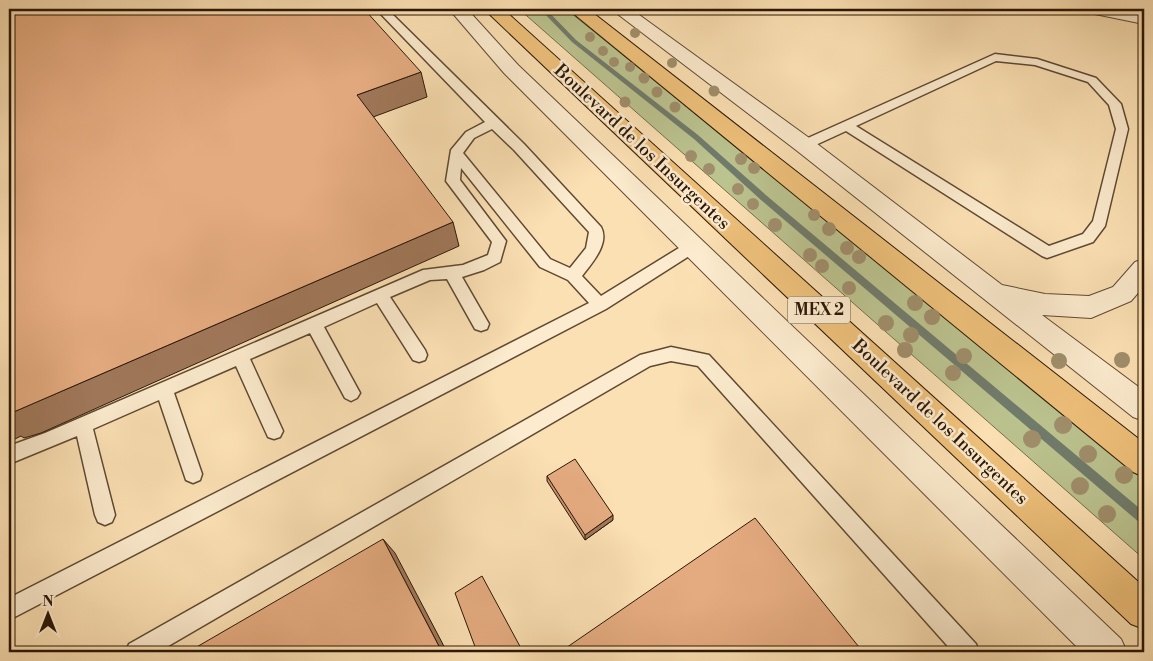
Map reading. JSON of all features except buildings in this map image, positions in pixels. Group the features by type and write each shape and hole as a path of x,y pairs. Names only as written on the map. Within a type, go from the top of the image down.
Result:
{"highway":[{"name":"Boulevard de los Insurgentes","path":"493,9 1144,611"},
{"path":"577,9 1144,462"}],"street":[{"path":"458,9 511,69 692,248 1108,652"},
{"path":"620,9 804,144 992,292 1144,408"},
{"path":"1096,9 1144,19"},
{"path":"992,292 1045,305 1091,306 1122,294 1144,269"}],"lane":[{"path":"381,9 519,147 596,231 598,240 573,276"},
{"path":"804,144 995,57 1037,62 1092,80 1115,104 1122,129 1100,222 1088,238 1047,252 847,126"},
{"path":"9,455 83,425 428,274 452,274 476,268 495,258 499,241 453,181 456,153 470,135 493,123"},
{"path":"456,153 545,263 573,276 600,305"},
{"path":"9,609 600,305 692,248"},
{"path":"452,274 481,324"},
{"path":"380,295 419,355"},
{"path":"314,324 351,392"},
{"path":"137,652 646,360 671,354 703,360 968,652"},
{"path":"240,356 274,431"},
{"path":"164,389 193,474"},
{"path":"83,425 105,516"}],"green space":[{"path":"519,9 566,9 1144,477 1144,559"}],"waterway":[{"path":"543,9 574,41 696,137 764,198 1144,519"}]}
